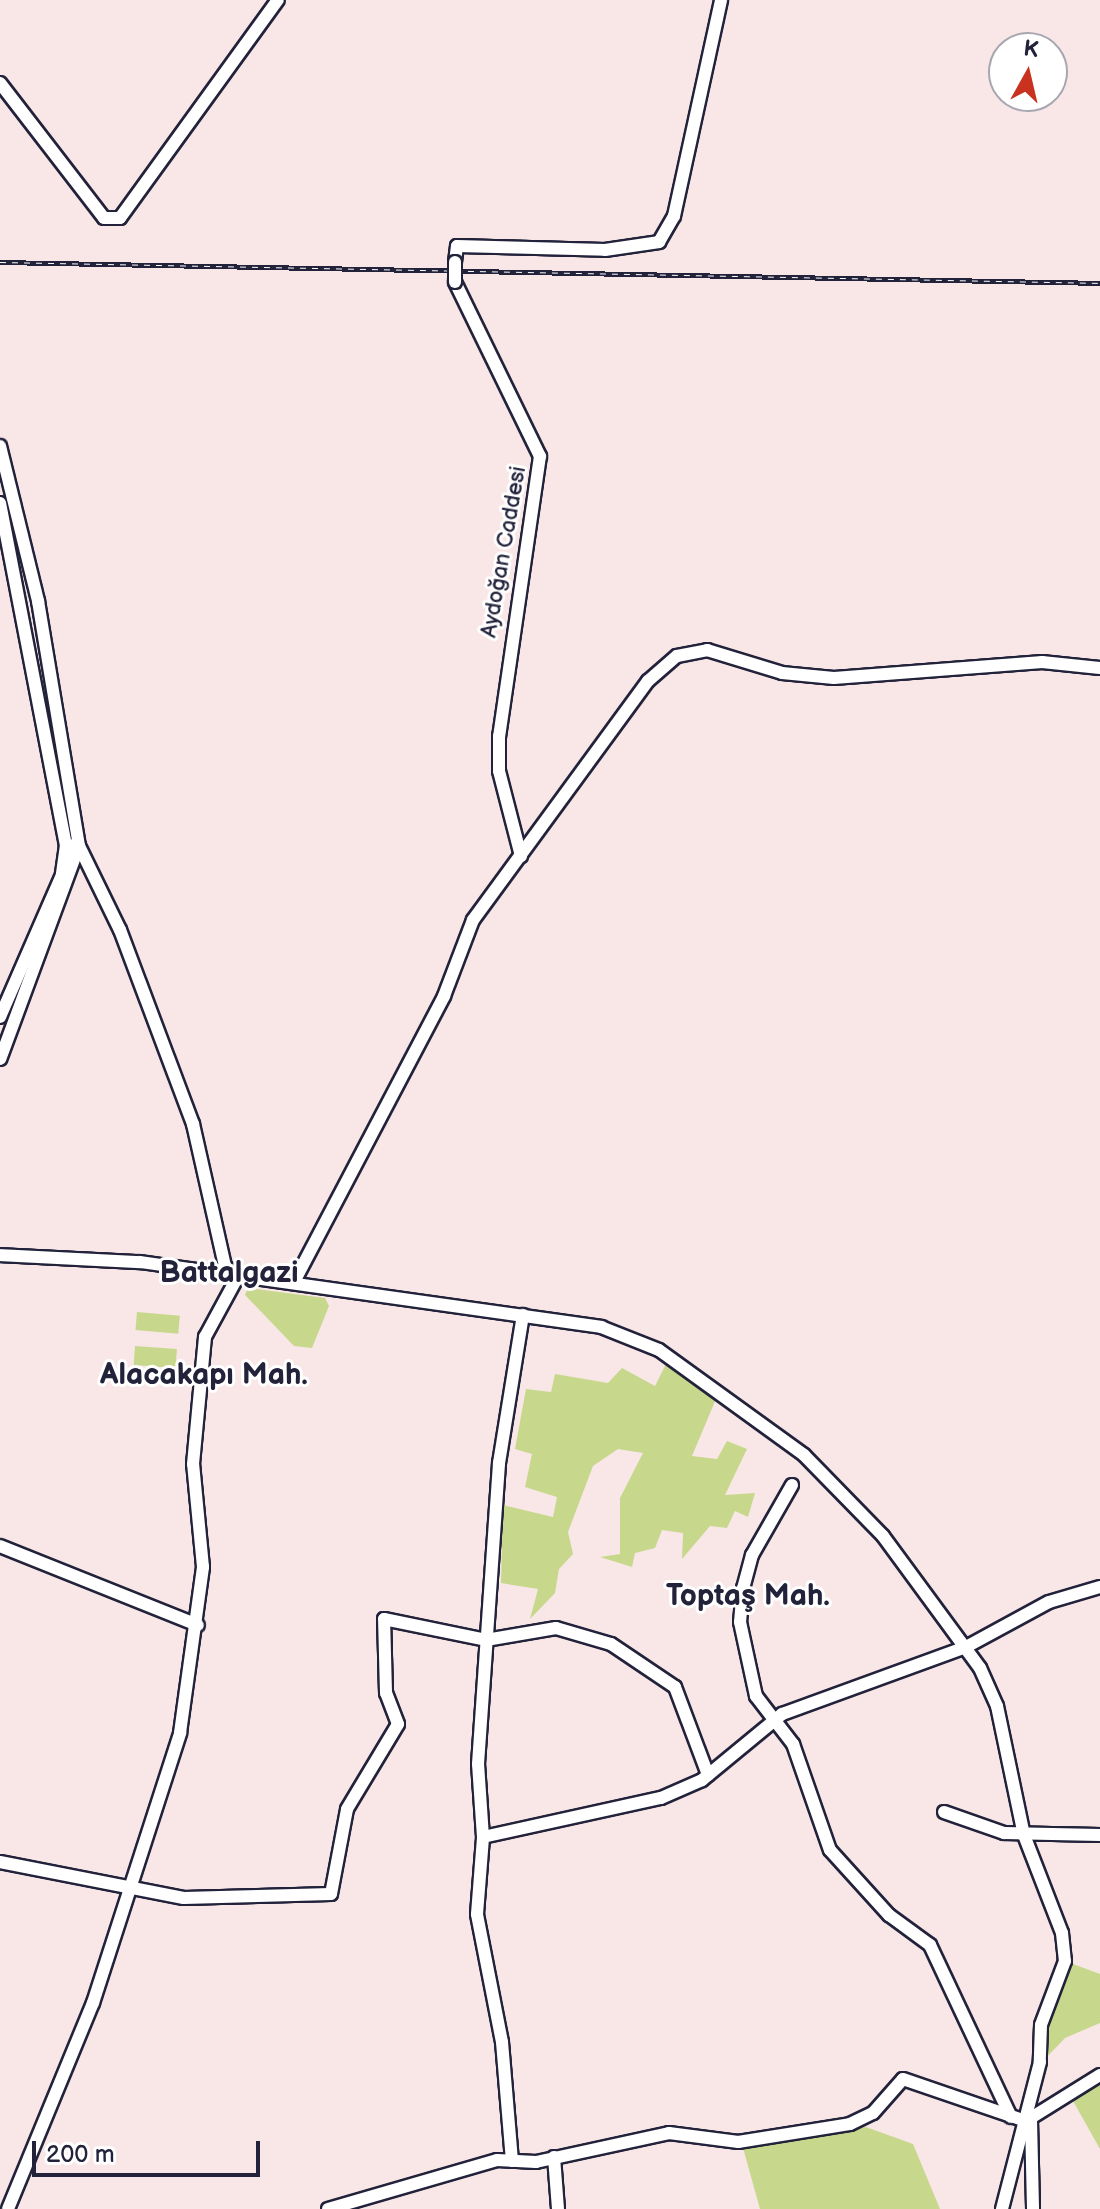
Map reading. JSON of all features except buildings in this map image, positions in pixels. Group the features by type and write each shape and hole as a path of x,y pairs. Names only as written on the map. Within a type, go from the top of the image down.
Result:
{"street":[{"path":"0,83 104,218 120,218 278,0"},
{"name":"Aydoğan Caddesi","path":"521,856 499,771 499,736 540,456 455,282 457,246 605,250 659,242 674,216 721,0"},
{"path":"0,446 38,601 72,846 0,1059"},
{"path":"0,503 72,846 120,930 193,1124 225,1266 237,1278"},
{"path":"294,1282 444,996 473,920 648,681 677,656 707,650 782,673 834,678 1042,662 1100,668"},
{"path":"0,1017 72,846"},
{"path":"0,1255 140,1262 601,1327 659,1350 749,1412 804,1455 883,1536 966,1647 997,1706 1024,1835 1065,1961 1041,2025 1028,2120 1002,2209"},
{"path":"8,2209 132,1889 180,1733 198,1625 203,1567 193,1464 205,1337 237,1278"},
{"path":"512,2161 502,2042 477,1914 483,1837 478,1764 499,1463 523,1315"},
{"path":"792,1485 752,1555 741,1605 752,1684 807,1772 830,1850 889,1915 930,1945 1011,2117"},
{"path":"0,1546 198,1625"},
{"path":"483,1837 661,1798 708,1775 775,1720 966,1647 1049,1602 1100,1587"},
{"path":"0,1862 184,1898 331,1894 347,1809 398,1724 386,1693 384,1619 486,1640 556,1628 611,1644 675,1687 708,1775"},
{"path":"944,1812 1024,1835 1100,1835"},
{"path":"328,2209 512,2161 554,2157 669,2133 738,2142 850,2124 873,2113 903,2079 1011,2117 1028,2120 1100,2075"},
{"path":"1028,2120 1033,2209"},
{"path":"554,2157 558,2209"}],"green space":[{"path":"248,1288 325,1298 329,1306 312,1348 294,1346 245,1295"},
{"path":"137,1312 180,1316 178,1334 135,1330"},
{"path":"135,1346 177,1349 176,1368 134,1365"},
{"path":"666,1364 716,1399 692,1456 717,1459 727,1441 747,1449 725,1495 755,1493 748,1517 735,1511 727,1528 710,1526 682,1559 683,1533 662,1530 655,1548 635,1553 632,1567 600,1557 620,1554 620,1498 643,1453 618,1449 593,1466 568,1532 573,1554 559,1569 555,1593 530,1619 538,1589 501,1583 503,1505 553,1517 557,1497 525,1487 532,1454 515,1449 526,1389 551,1392 555,1374 608,1383 622,1368 655,1386"},
{"path":"1065,1961 1100,1974 1100,2023 1065,2038 1044,2060 1041,2025"},
{"path":"1100,2083 1100,2149 1073,2101"},
{"path":"866,2127 913,2144 940,2209 760,2209 743,2148"}],"railway":[{"path":"0,262 1100,283"}],"district":[{"name":"Battalgazi","path":"229,1273"},
{"name":"Alacakapı Mah.","path":"204,1375"},
{"name":"Toptaş Mah.","path":"748,1596"}]}
